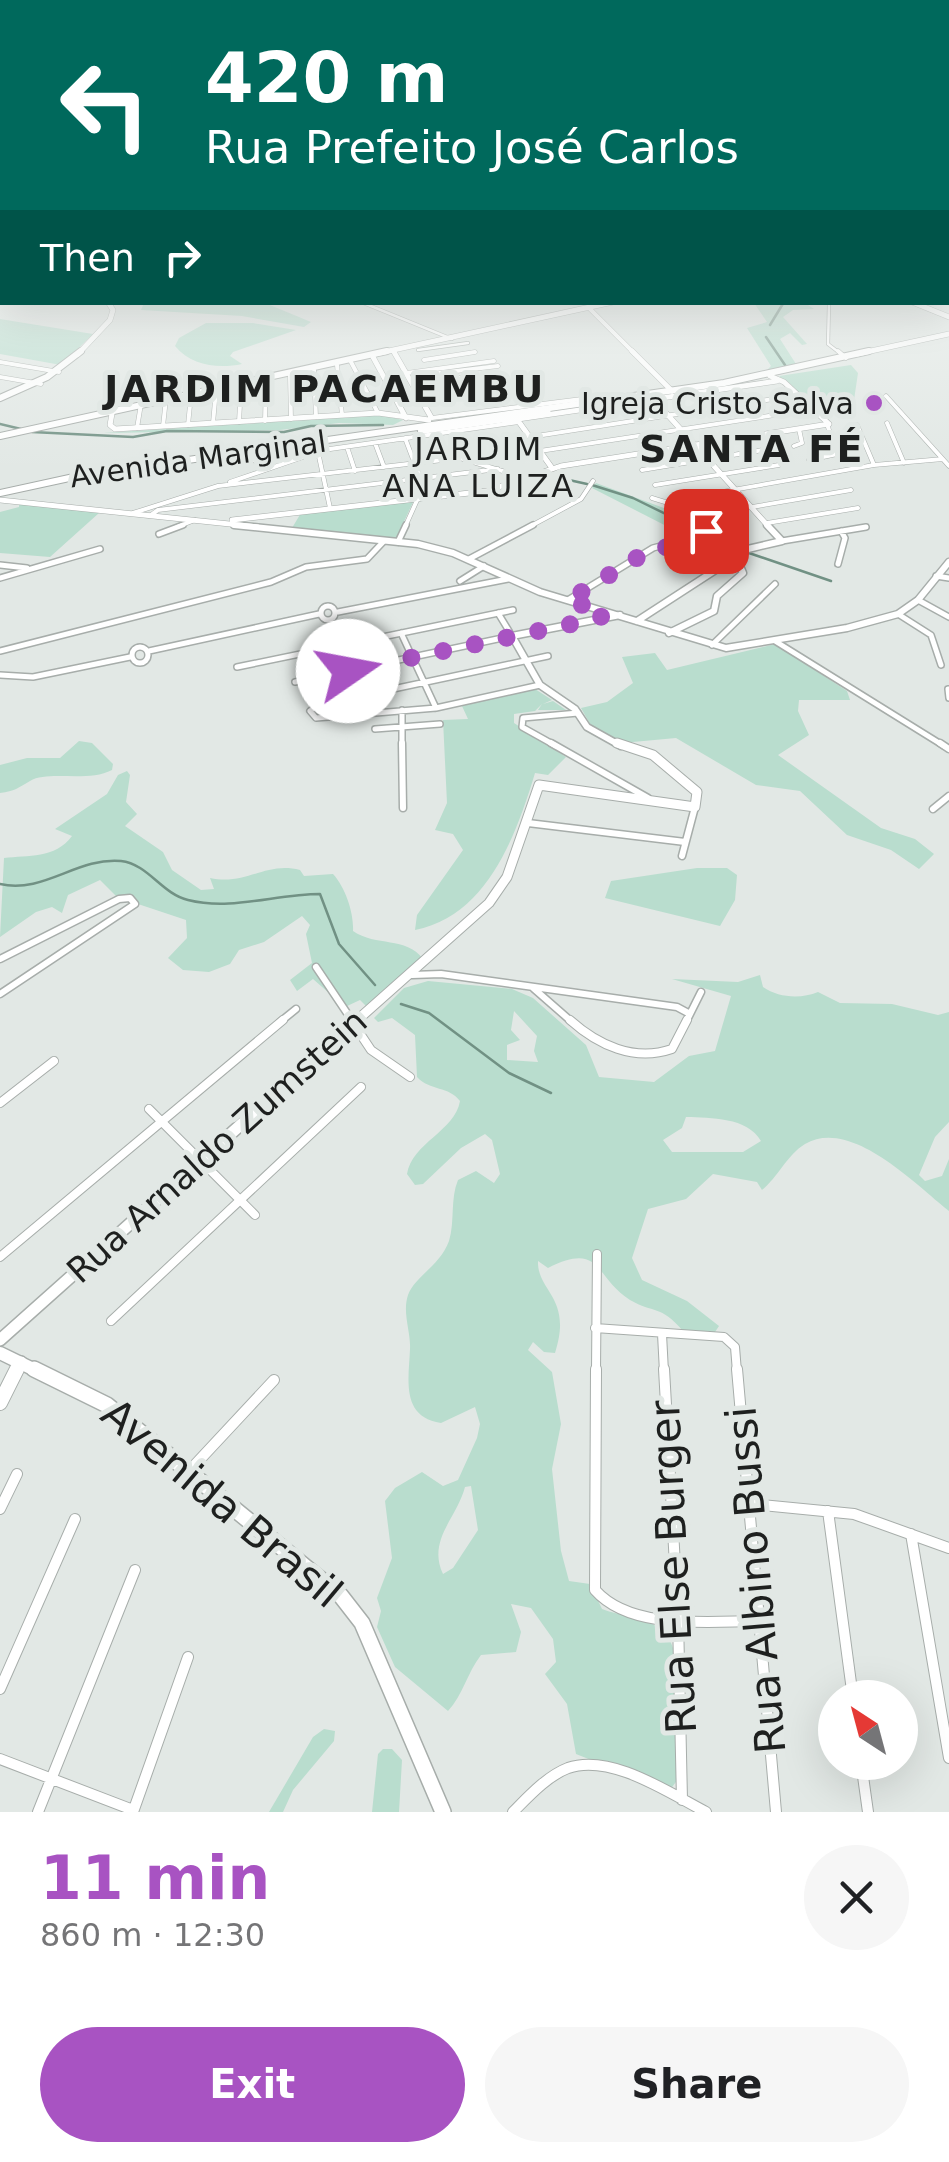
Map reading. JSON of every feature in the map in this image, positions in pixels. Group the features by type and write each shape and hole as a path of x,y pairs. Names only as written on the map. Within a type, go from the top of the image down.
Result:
{"main road":[{"path":"0,395 41,384 59,372 110,320 113,310 110,305"},
{"path":"0,436 114,408 466,340 603,305"},
{"path":"919,305 949,317"},
{"path":"377,442 432,421 523,416 859,356 861,349 878,352 949,337"},
{"path":"3,499 54,480 412,428 432,421 523,416 747,380 776,380 949,337"},
{"path":"523,416 544,418"},
{"path":"681,430 695,444"},
{"path":"3,499 26,489 204,460 401,436"},
{"path":"256,460 278,450 340,444 347,447"},
{"path":"204,460 224,464"},
{"path":"525,478 552,468"},
{"path":"3,499 133,514"},
{"name":"Avenida Brasil","path":"0,1352 108,1405 186,1473 341,1596 362,1623 443,1812"}],"street":[{"path":"369,305 453,340"},
{"path":"829,306 828,344 846,358"},
{"path":"590,309 672,391"},
{"path":"430,370 417,349 466,340 483,362"},
{"path":"394,352 411,375 432,421"},
{"path":"424,360 476,352"},
{"path":"373,357 406,418"},
{"path":"0,362 59,372"},
{"path":"351,362 378,413"},
{"path":"483,362 496,363 453,369 411,375 483,362"},
{"path":"337,365 342,415"},
{"path":"453,369 460,378"},
{"path":"314,370 316,417"},
{"path":"290,375 290,419"},
{"path":"419,383 476,376"},
{"path":"0,377 41,384"},
{"path":"523,416 544,418 776,380 816,409 828,424 837,454 809,460"},
{"path":"265,420 266,381"},
{"path":"238,422 241,386"},
{"path":"214,423 216,390"},
{"path":"188,425 191,395"},
{"path":"530,437 799,395"},
{"path":"886,396 949,466"},
{"path":"427,496 401,436 523,416 582,398"},
{"path":"163,426 166,399"},
{"path":"656,402 681,430"},
{"path":"137,428 142,404"},
{"path":"114,408 111,428 378,413 432,421"},
{"path":"540,451 816,409"},
{"path":"523,416 530,437 552,468 828,424"},
{"path":"887,423 904,463"},
{"path":"857,425 874,465"},
{"path":"794,446 802,443 799,428"},
{"path":"224,464 291,458 377,442 384,467"},
{"path":"695,444 782,541"},
{"path":"347,447 355,471"},
{"path":"642,470 764,450"},
{"path":"316,452 330,508"},
{"path":"241,481 291,458"},
{"path":"156,510 241,481 463,458 525,478"},
{"path":"652,498 668,501 874,465 943,459"},
{"path":"655,485 779,465"},
{"path":"133,514 498,470"},
{"path":"230,522 486,492 525,478"},
{"path":"468,559 580,499 593,481"},
{"path":"752,507 851,490"},
{"path":"567,601 653,548 670,547 702,532 736,528 707,495"},
{"path":"398,542 418,498"},
{"path":"668,501 702,532 745,550"},
{"path":"767,523 858,508"},
{"path":"156,510 196,520 398,542 468,559 603,615"},
{"path":"159,534 196,520"},
{"path":"637,621 737,559 745,550 866,527"},
{"path":"838,564 845,538 842,531"},
{"path":"0,650 262,584 306,567 366,559 384,540"},
{"path":"0,578 100,550"},
{"path":"669,633 714,611 717,596 743,573 737,559"},
{"path":"295,682 603,615 620,615 726,648 774,641 898,614 918,600 949,562"},
{"path":"0,565 33,568"},
{"path":"318,614 328,619 337,611 463,581 484,566"},
{"path":"483,581 494,571"},
{"path":"936,576 949,578"},
{"path":"130,657 139,649 149,651 318,614 325,608 337,611 483,581 513,580"},
{"path":"712,645 775,584"},
{"path":"918,600 949,617"},
{"path":"237,667 514,610"},
{"path":"498,613 540,685 578,713 596,734 652,755 695,789 700,799 682,856"},
{"path":"898,614 931,635 941,665"},
{"path":"401,633 436,708"},
{"path":"774,641 949,749"},
{"path":"0,675 33,677 130,657 142,660 149,651"},
{"path":"300,654 318,706"},
{"path":"540,685 436,708 316,718 310,711 318,706 548,656"},
{"path":"948,689 949,698"},
{"path":"402,710 402,808"},
{"path":"578,713 523,718 522,727 634,796 657,804 695,807"},
{"path":"375,729 440,724"},
{"name":"Rua Arnaldo Zumstein","path":"0,1340 412,975 498,891 541,784 634,796"},
{"path":"933,809 949,796"},
{"path":"528,824 684,842"},
{"path":"0,959 124,897 135,907 0,994"},
{"path":"423,964 441,974"},
{"path":"316,967 371,1050 410,1077"},
{"path":"412,975 441,974 677,1007 690,1014"},
{"path":"532,987 604,1048 664,1054 702,992"},
{"path":"0,1257 296,1009"},
{"path":"0,1103 54,1061"},
{"path":"111,1322 362,1087"},
{"path":"149,1109 254,1215"},
{"path":"598,1254 595,1590 606,1606 678,1619 760,1621"},
{"path":"595,1328 662,1334"},
{"name":"Rua Albino Bussi","path":"662,1334 724,1337 735,1348 752,1504 776,1812"},
{"name":"Rua Else Burger","path":"662,1334 678,1619 682,1800"},
{"path":"0,1402 21,1362"},
{"path":"186,1473 274,1380"},
{"path":"0,1508 17,1474"},
{"path":"752,1504 854,1514 949,1548"},
{"path":"828,1511 850,1680"},
{"path":"0,1689 75,1519"},
{"path":"911,1534 949,1758"},
{"path":"38,1812 135,1570"},
{"path":"0,1759 133,1811 188,1657"},
{"path":"512,1812 567,1769 585,1765 620,1773 706,1812"},
{"path":"864,1780 868,1812"}],"green space":[{"path":"143,305 270,305 311,322 304,327 242,316 141,310"},
{"path":"755,305 808,305 814,309 793,310 783,317 807,344 802,345 790,333 780,339 796,364 766,371 771,366 747,328 767,322"},
{"path":"0,319 93,334 61,365 0,354"},
{"path":"206,323 253,323 296,330 233,352 230,356 242,364 215,366 189,358 175,346 179,338"},
{"path":"851,365 858,373 854,400 816,408 779,376"},
{"path":"381,415 403,420 393,425 339,423 280,430 103,433"},
{"path":"596,483 672,511 701,530 680,533 592,488"},
{"path":"414,500 396,539 292,528 301,513"},
{"path":"19,503 99,513 50,557 0,553 0,512 19,507"},
{"path":"775,644 847,691 850,700 799,700 798,711 809,735 778,755 881,828 915,839 934,854 919,869 891,850 847,835 800,791 756,785 676,738 622,743 590,724 581,708 607,702 633,683 622,657 655,653 667,670"},
{"path":"535,689 552,700 543,704 553,701 566,710 538,710 542,704 535,711 514,714 514,723 566,757 548,775 535,773 508,847 480,891 440,922 415,930 417,915 463,850 453,834 435,830 447,803 443,720 468,719 462,706"},
{"path":"79,741 92,743 113,764 112,770 91,776 47,776 0,793 0,765 27,758 60,758"},
{"path":"127,771 130,775 126,802 137,814 125,826 163,852 172,870 201,890 214,889 210,878 234,879 277,869 300,870 304,876 333,874 348,901 353,931 408,947 423,959 368,1008 360,1000 345,1007 313,979 297,991 290,980 312,963 306,934 310,925 302,916 264,942 239,950 230,964 209,972 183,970 168,958 187,938 186,920 117,897 100,880 68,895 62,913 52,907 36,912 0,937 4,858 58,849 72,836 55,829 107,794 118,775"},
{"path":"697,868 727,868 737,875 735,900 720,926 605,898 611,881"},
{"path":"760,975 763,987 783,995 818,992 840,1003 892,1004 938,1015 949,1012 949,1122 935,1137 919,1175 925,1181 942,1176 949,1159 949,1211 882,1158 842,1139 823,1138 805,1144 762,1190 757,1182 713,1174 686,1199 648,1209 632,1258 642,1280 687,1301 719,1326 715,1332 683,1331 662,1313 630,1300 588,1260 579,1258 548,1268 538,1261 560,1319 555,1353 544,1352 533,1342 528,1350 552,1372 561,1424 552,1469 561,1551 569,1581 590,1584 602,1609 656,1626 670,1642 679,1678 681,1722 679,1778 669,1791 576,1754 567,1704 545,1674 556,1662 553,1639 531,1608 511,1604 521,1632 516,1652 481,1655 448,1711 395,1667 377,1627 381,1611 377,1598 392,1558 385,1501 395,1488 422,1472 443,1486 458,1480 480,1424 475,1407 441,1423 428,1419 413,1405 409,1384 408,1295 449,1241 458,1180 476,1171 494,1183 500,1174 492,1140 485,1134 461,1148 423,1184 415,1185 407,1174 411,1163 450,1121 460,1101 417,1077 415,1035 392,1018 378,1022 374,1018 404,988 428,981 512,989 533,998 586,1045 599,1077 654,1082 689,1056 715,1051 731,996 672,979 738,982","holes":["514,1011 537,1036 534,1051 538,1062 507,1060 507,1045 520,1040 511,1030","686,1117 728,1120 747,1127 761,1141 743,1152 672,1152 663,1140 682,1128","471,1486 478,1530 453,1568 443,1574 439,1562 441,1540 465,1487"]},
{"path":"324,1729 335,1731 334,1741 293,1790 283,1812 269,1812 313,1737"},
{"path":"383,1749 392,1749 402,1760 399,1812 372,1812 378,1754"}],"waterway":[{"path":"770,325 782,305"},
{"path":"766,337 785,365"},
{"path":"0,424 21,429"},
{"path":"32,432 133,437 167,431 284,432 311,426 383,425"},
{"path":"560,478 587,484"},
{"path":"592,485 633,498 721,541"},
{"path":"749,553 831,581"},
{"path":"0,884 31,884 90,864 121,861 131,863 179,897 204,903 320,894 339,944 375,985"},
{"path":"401,1004 429,1013 509,1073 551,1093"}],"place":[{"name":"Igreja Cristo Salva","path":"874,403"}],"district":[{"name":"JARDIM PACAEMBU","path":"325,389"},
{"name":"SANTA FÉ","path":"752,449"},
{"name":"JARDIM ANA LUIZA","path":"479,468"}],"route":[{"path":"348,671 600,618 606,611 567,601 653,548 670,547 706,531"}]}
